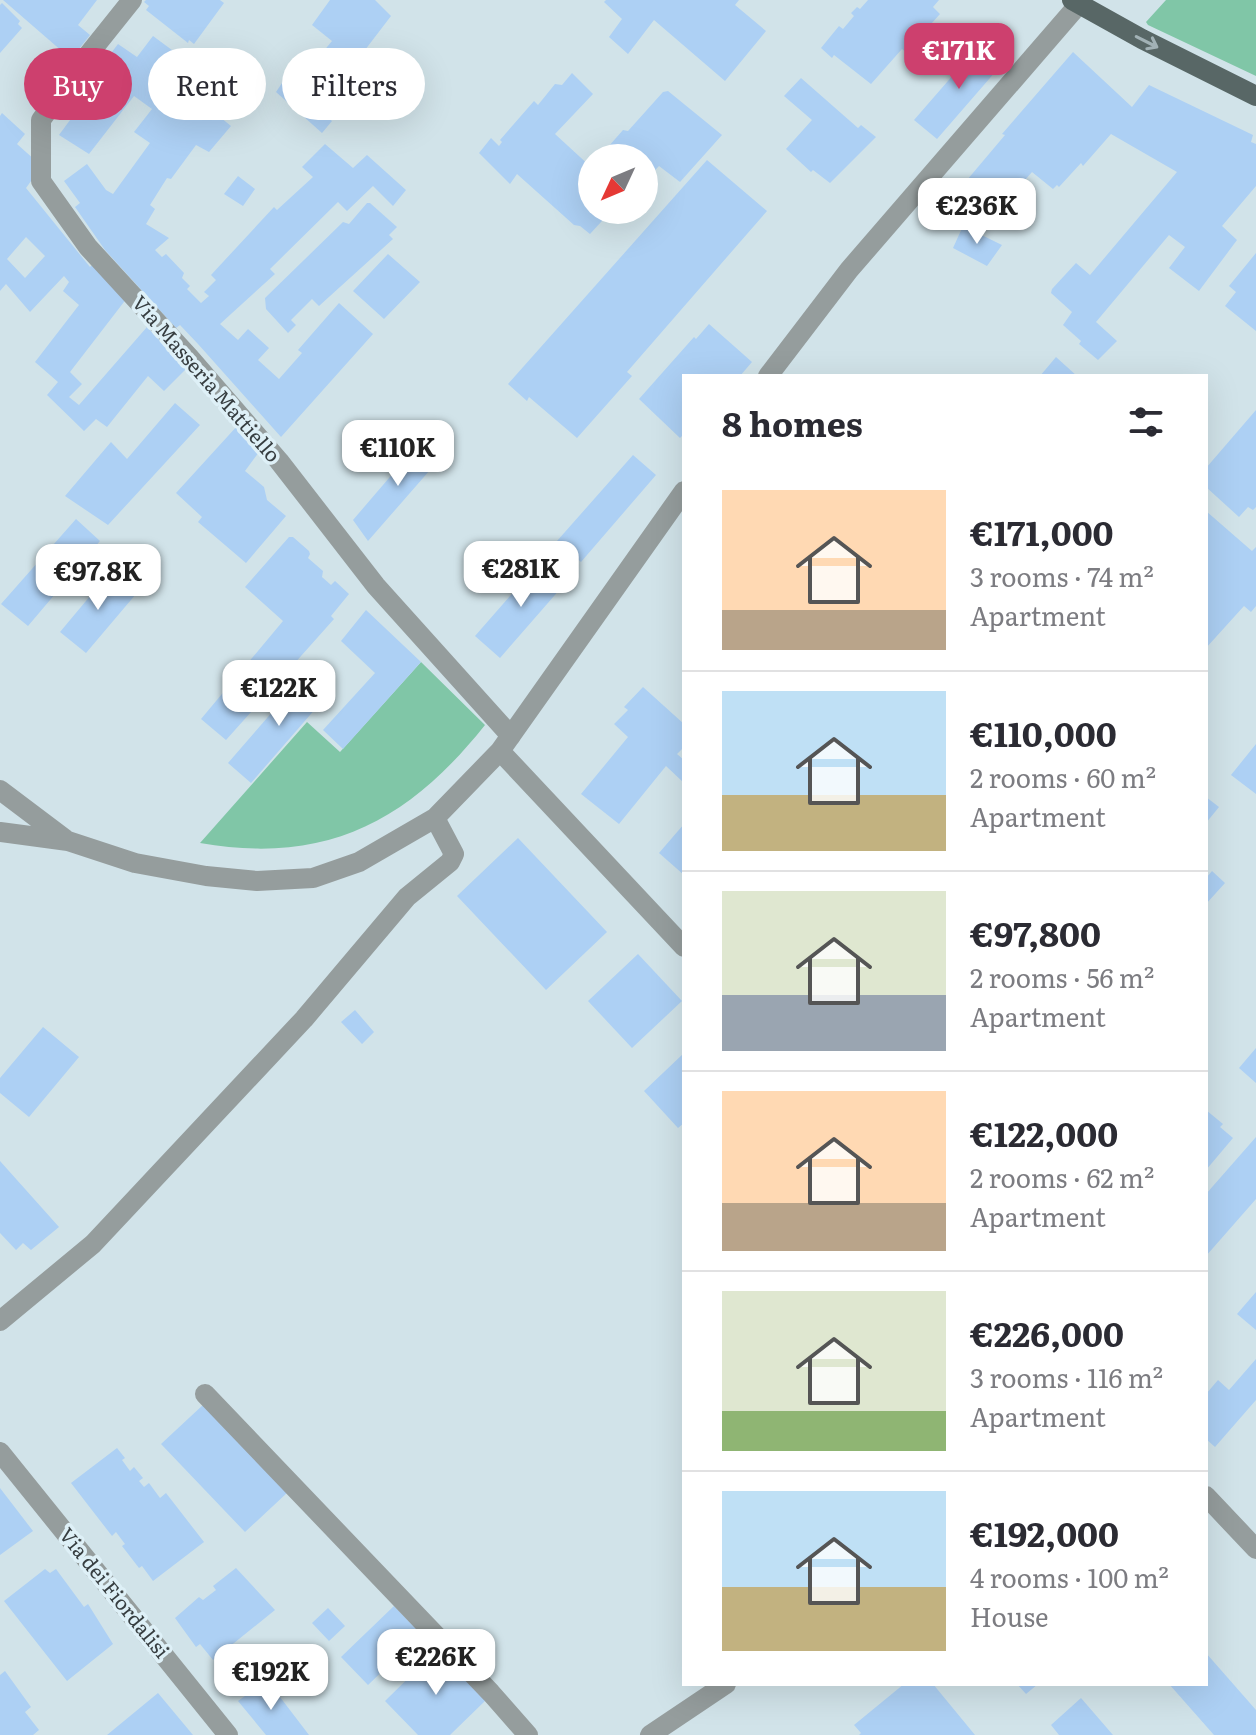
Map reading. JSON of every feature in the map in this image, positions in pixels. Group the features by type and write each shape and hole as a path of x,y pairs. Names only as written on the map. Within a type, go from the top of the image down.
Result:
{"main road":[{"path":"1076,2 1256,96"}],"street":[{"name":"Via Masseria Mattiello","path":"132,0 41,120 41,181 88,247 279,461 376,586 505,743 682,945"},
{"path":"770,374 849,270 1076,2"},
{"path":"0,832 68,841 135,863 206,876 271,880 313,878 359,862 435,818 505,743 682,494"},
{"path":"3,790 68,841"},
{"path":"0,1321 93,1244 304,1019 407,897 450,862 454,854 435,818"},
{"path":"205,1394 528,1735"},
{"name":"Via dei Fiordalisi","path":"0,1452 228,1735"},
{"path":"1208,1498 1256,1549"},
{"path":"650,1735 723,1686"}],"green space":[{"path":"1166,0 1256,0 1256,76 1148,25 1146,22"},
{"path":"421,662 485,725 456,759 426,787 394,811 360,829 325,841 286,847 245,848 200,843 307,722 340,752"}],"building":[{"path":"3,0 97,0 78,25 90,35 80,48 58,48"},
{"path":"220,0 224,3 194,44 189,40 188,43 146,10 149,6 144,2"},
{"path":"330,0 375,0 391,16 367,48 326,48 332,41 312,25"},
{"path":"739,0 735,5 766,31 725,81 654,20 628,54 609,37 622,19 604,2"},
{"path":"868,0 939,0 933,7 940,14 906,52 902,49 871,84 821,48 839,26 843,29 854,16 851,13"},
{"path":"2,3 20,21 18,24 22,28 0,53 0,5"},
{"path":"153,36 169,48 148,48 148,106 134,96 132,99 132,54 137,57"},
{"path":"981,43 1003,63 937,139 914,120"},
{"path":"1073,52 1132,107 1149,85 1253,135 1251,142 1256,144 1256,186 1222,226 1237,240 1199,291 1169,268 1185,247 1169,235 1096,322 1117,341 1098,360 1063,325 1072,312 1051,293 1052,289 1076,263 1090,275 1177,172 1111,134 1083,166 1081,163 1059,187 1057,185 1053,189 1032,172 1018,188 1010,181 979,211 951,199"},
{"path":"572,73 593,94 555,134 578,155 578,224 599,224 590,234 574,225 517,174 510,184 479,153 491,138 499,146 500,140 534,101 538,105 555,84 562,85"},
{"path":"801,78 858,128 861,125 876,137 830,183 813,170 811,172 786,149 812,120 784,96"},
{"path":"282,83 282,97 276,92"},
{"path":"668,91 722,135 680,182 658,167 658,144 611,144 623,130 628,131 663,92"},
{"path":"2,113 25,134 17,144 36,161 39,170 26,188 90,267 92,265 127,298 70,372 82,384 69,397 79,405 147,327 165,346 168,343 189,366 164,391 148,376 107,427 96,419 84,431 47,395 58,382 35,362 79,305 63,291 69,282 64,276 30,312 6,284 0,291","holes":["26,237 45,256 25,278 7,259"]},
{"path":"148,114 148,120 224,120 231,126 209,152 196,145 171,179 167,178 150,205 155,209 146,224 169,238 155,250 162,257 166,254 184,273 182,278 190,286 187,289 201,303 209,296 204,292 216,280 211,275 274,207 277,210 313,177 302,167 325,144 353,168 367,155 406,190 393,206 373,186 347,211 338,202 270,269 275,274 220,324 238,340 248,329 269,348 258,360 279,379 302,353 298,350 339,303 373,334 281,437 198,344 180,325 176,328 105,250 75,207 80,203 64,181 87,164 106,190 113,194 150,143 134,132"},
{"path":"70,120 115,120 89,154 59,135"},
{"path":"307,120 332,121 322,133"},
{"path":"707,160 767,211 627,372 632,376 577,438 529,397 527,401 508,384 650,224 658,224 658,215"},
{"path":"238,176 255,189 243,206 224,194"},
{"path":"367,203 397,227 389,235 393,239 319,306 312,299 291,320 296,325 288,333 266,309 265,298 343,222 349,224"},
{"path":"963,226 1002,245 987,266 953,248"},
{"path":"1256,253 1256,331 1225,306 1236,292 1229,286"},
{"path":"388,254 420,282 384,319 353,291"},
{"path":"709,324 752,362 742,374 682,374 680,438 639,399 694,337 696,339"},
{"path":"1056,357 1075,374 1042,374"},
{"path":"175,403 200,425 108,525 65,496 111,442 127,459"},
{"path":"1256,410 1256,507 1253,510 1248,507 1239,517 1208,489 1208,466"},
{"path":"238,425 262,448 245,471 264,487 267,500 286,516 246,563 198,522 202,517 176,493"},
{"path":"425,436 444,454 368,541 353,520"},
{"path":"633,455 656,475 581,562 557,541"},
{"path":"1208,513 1252,551 1256,547 1256,606 1251,612 1244,606 1208,646"},
{"path":"76,519 100,541 28,626 1,604"},
{"path":"289,537 309,551 308,558 323,571 322,577 331,585 335,581 349,594 331,616 334,619 226,740 201,719 283,621 245,587"},
{"path":"546,561 568,580 500,658 475,636 530,573 532,575"},
{"path":"111,571 136,594 86,653 60,632"},
{"path":"366,610 421,662 343,749 323,730 375,673 341,641"},
{"path":"307,672 330,692 251,783 228,763"},
{"path":"643,687 682,722 682,749 677,754 682,758 682,781 666,766 619,824 581,794 628,737 614,724 628,710 624,707"},
{"path":"1256,744 1256,794 1231,775"},
{"path":"1208,799 1219,807 1208,821"},
{"path":"682,826 682,873 659,853"},
{"path":"518,838 607,932 546,990 457,896"},
{"path":"1212,871 1225,883 1208,902 1208,876"},
{"path":"638,954 682,1001 632,1048 588,1001"},
{"path":"355,1010 374,1032 362,1044 341,1022"},
{"path":"43,1027 79,1057 29,1117 0,1093 0,1078"},
{"path":"1256,1048 1256,1083 1239,1068"},
{"path":"682,1055 682,1125 678,1128 644,1091"},
{"path":"1208,1112 1233,1138 1208,1168"},
{"path":"1256,1137 1256,1199 1208,1254 1208,1192"},
{"path":"0,1161 59,1227 31,1250 23,1243 16,1250 0,1233"},
{"path":"1256,1292 1256,1330 1237,1314"},
{"path":"1256,1359 1256,1400 1215,1447 1208,1441 1208,1392 1218,1380 1229,1390"},
{"path":"204,1404 288,1492 245,1532 161,1444"},
{"path":"117,1448 130,1471 134,1467 143,1478 139,1481 144,1487 149,1483 160,1498 166,1493 204,1542 153,1581 122,1546 125,1544 116,1532 112,1536 71,1483"},
{"path":"0,1488 33,1531 0,1555"},
{"path":"236,1568 275,1610 213,1660 200,1644 196,1647 175,1618 199,1597 203,1600 216,1590 213,1586"},
{"path":"45,1569 50,1573 56,1569 84,1607 88,1604 113,1644 67,1681 4,1601"},
{"path":"394,1606 421,1634 368,1685 341,1657"},
{"path":"328,1608 345,1626 329,1641 312,1623"},
{"path":"440,1647 486,1700 450,1735 418,1735 385,1701"},
{"path":"1208,1655 1256,1710 1256,1735 1214,1735 1171,1686 1208,1686"},
{"path":"5,1671 31,1707 25,1712 39,1730 33,1735 0,1735 0,1675"},
{"path":"267,1680 309,1735 266,1735 238,1701"},
{"path":"902,1686 935,1686 975,1735 859,1735 861,1733 854,1725"},
{"path":"1019,1686 1036,1686 1026,1694"},
{"path":"158,1693 193,1735 107,1735"},
{"path":"1081,1698 1113,1735 1059,1735 1051,1725"}]}
